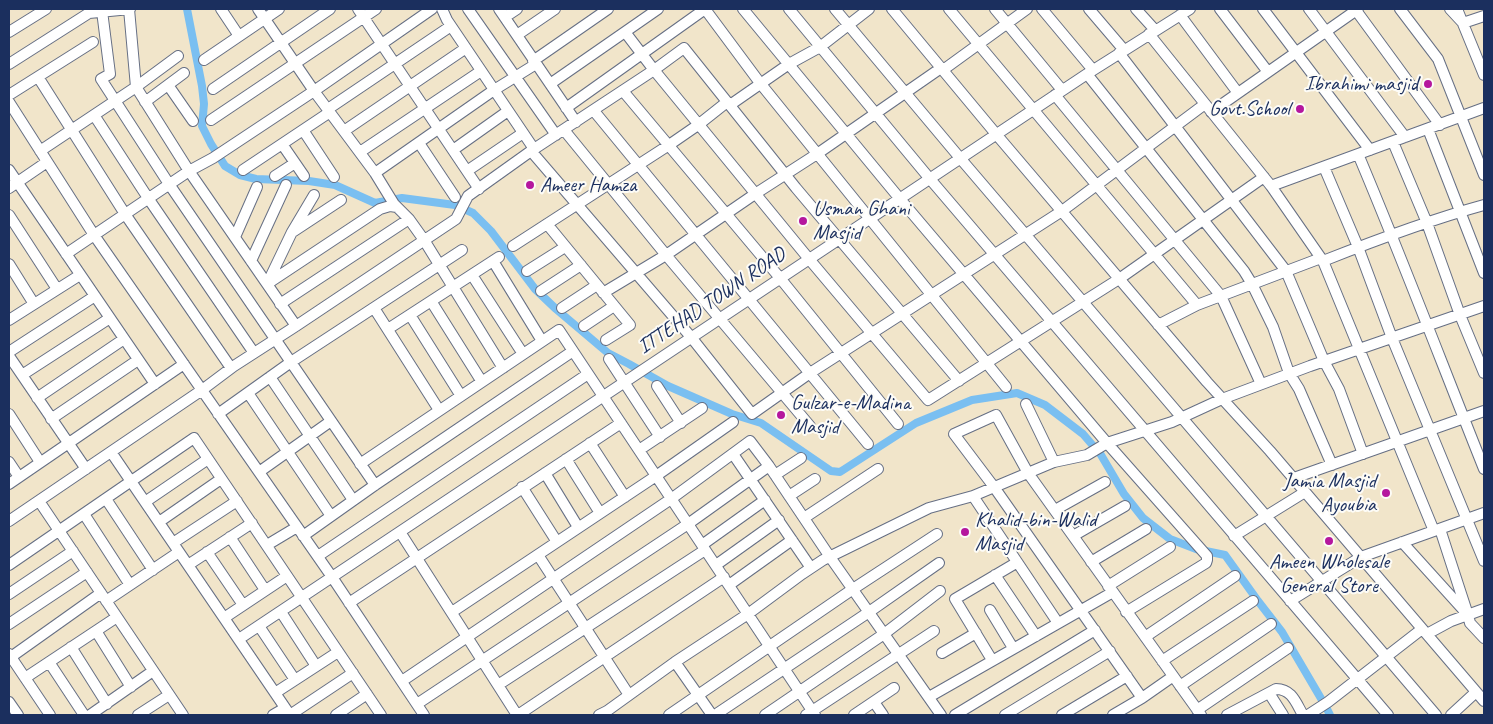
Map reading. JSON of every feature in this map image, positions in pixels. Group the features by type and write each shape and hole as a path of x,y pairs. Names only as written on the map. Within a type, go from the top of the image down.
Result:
{"street":[{"path":"9,32 46,9"},
{"path":"9,64 88,13 130,9 136,87 189,171 296,326"},
{"path":"221,9 239,36"},
{"path":"258,9 314,91 360,152 396,205 424,240 503,368"},
{"path":"204,60 279,9"},
{"path":"213,89 330,9"},
{"path":"210,120 295,63 361,13 376,9"},
{"path":"66,254 169,184 224,151 314,91 432,9"},
{"path":"442,9 451,26 533,150 692,338 752,414 840,353 1062,211 1175,127 1238,93 1356,9 1440,124"},
{"path":"468,9 516,77 560,132 607,184 810,426"},
{"path":"517,9 502,13 576,122"},
{"path":"517,35 554,9"},
{"path":"377,177 419,143 494,90 516,77 608,9"},
{"path":"550,84 658,9"},
{"path":"566,108 705,9 760,82 869,219 1006,387"},
{"path":"743,9 1021,341 1103,445 1207,556 1206,563 1126,612"},
{"path":"789,9 1144,431 1388,715"},
{"path":"835,9 1436,715"},
{"path":"513,246 668,145 760,82 820,47 869,9"},
{"path":"892,9 1158,325 1294,478 1484,701"},
{"path":"949,9 1197,305"},
{"path":"995,9 1117,170 1221,296 1261,384"},
{"path":"562,308 636,273 666,255 755,194 818,154 1027,9"},
{"path":"1042,9 1146,149 1244,271 1273,327 1289,374 1299,389 1332,465"},
{"path":"1089,9 1175,127 1286,271 1324,361 1339,390 1363,454"},
{"path":"1136,9 1208,108 1271,186 1322,259 1397,442 1437,530 1470,623 1484,638"},
{"path":"1220,9 1268,72"},
{"path":"1263,9 1370,150"},
{"path":"1310,9 1405,137"},
{"path":"1400,9 1438,59 1484,175"},
{"path":"1450,9 1464,23"},
{"path":"1458,9 1484,75"},
{"path":"102,11 110,74 100,79 169,184 375,485"},
{"path":"1184,11 1238,93"},
{"name":"ITTEHAD TOWN ROAD","path":"239,639 996,134 1184,11"},
{"path":"361,13 479,189"},
{"path":"1464,23 1484,16"},
{"path":"243,170 451,26"},
{"path":"626,32 698,125 928,400 1119,279 1264,177"},
{"path":"9,96 92,42"},
{"path":"344,131 466,48"},
{"path":"9,508 12,519 202,390 231,368 456,219 468,196 684,48 786,175 959,381"},
{"path":"40,151 136,87 178,56"},
{"path":"360,152 481,71"},
{"path":"145,102 184,73"},
{"path":"38,77 126,214 231,368"},
{"path":"168,85 193,121"},
{"path":"623,91 780,278 898,424"},
{"path":"9,102 94,235 318,556 424,715"},
{"path":"1271,186 1484,108"},
{"path":"453,150 508,111"},
{"path":"594,111 868,444"},
{"path":"94,115 254,353"},
{"path":"1428,129 1484,273"},
{"path":"303,130 334,177"},
{"path":"467,171 523,133"},
{"path":"1393,142 1427,223 1460,315 1484,373"},
{"path":"419,143 455,197"},
{"path":"282,144 304,176"},
{"path":"1358,154 1392,234 1484,469"},
{"path":"13,185 47,162"},
{"path":"276,176 295,163"},
{"path":"1324,167 1484,561"},
{"path":"9,170 13,185 66,254 155,384"},
{"path":"251,260 286,185"},
{"path":"235,237 258,186"},
{"path":"267,284 292,232 314,195"},
{"path":"292,232 341,200"},
{"path":"267,284 380,209 396,205"},
{"path":"1158,325 1197,305 1286,271 1392,234 1484,205"},
{"path":"9,215 57,289"},
{"path":"280,304 409,219"},
{"path":"547,224 630,325 606,340"},
{"path":"527,271 565,247"},
{"path":"218,414 291,362 462,250"},
{"path":"388,329 496,259 542,341"},
{"path":"9,264 34,304"},
{"path":"541,291 580,265"},
{"path":"10,317 80,275"},
{"path":"472,275 523,354"},
{"path":"9,352 95,296"},
{"path":"431,301 482,382"},
{"path":"584,326 614,306"},
{"path":"601,715 675,662 748,614 811,568 929,508 973,496 1054,462 1087,455 1103,445 1182,417 1261,384 1484,306"},
{"path":"374,308 439,410"},
{"path":"410,315 460,396"},
{"path":"22,375 110,318"},
{"path":"360,464 559,330 800,692 811,714 934,631"},
{"path":"37,398 124,339"},
{"path":"266,545 331,516 573,351"},
{"path":"9,356 86,469"},
{"path":"609,359 626,381 660,437"},
{"path":"51,419 138,360"},
{"path":"9,484 184,364"},
{"path":"318,556 588,374"},
{"path":"270,377 353,500"},
{"path":"657,386 681,423"},
{"path":"248,393 331,516"},
{"path":"1026,404 1054,462"},
{"path":"639,450 702,408"},
{"path":"1294,478 1484,411"},
{"path":"9,414 40,462"},
{"path":"1142,698 994,487 954,434 996,415 1028,472 1199,713 1288,648"},
{"path":"259,472 331,421"},
{"path":"452,612 656,476 733,422"},
{"path":"349,603 621,423"},
{"path":"9,564 194,438 381,715"},
{"path":"402,681 672,499 750,441 941,715"},
{"path":"590,443 624,497"},
{"path":"111,452 288,713"},
{"path":"733,454 811,568"},
{"path":"417,704 688,524 750,479 801,458"},
{"path":"145,502 208,459"},
{"path":"566,459 600,513"},
{"path":"9,462 19,477"},
{"path":"804,518 878,468"},
{"path":"545,473 578,528"},
{"path":"159,522 221,479"},
{"path":"789,496 815,479"},
{"path":"1055,510 1105,482"},
{"path":"522,487 557,542"},
{"path":"1234,536 1305,492"},
{"path":"973,496 1016,563 1058,623"},
{"path":"106,499 153,570"},
{"path":"498,685 703,547 765,500"},
{"path":"39,501 183,715"},
{"path":"50,715 10,655 103,597 130,585 153,570 176,548 237,501"},
{"path":"1073,536 1125,506"},
{"path":"1290,601 1361,557 1484,513"},
{"path":"84,514 130,585"},
{"path":"716,566 778,520"},
{"path":"188,565 252,523"},
{"path":"1091,562 1146,528"},
{"path":"400,532 518,715 604,658 792,540"},
{"path":"669,715 937,534"},
{"path":"230,537 265,590"},
{"path":"1402,542 1468,615"},
{"path":"928,697 1081,610 1170,547"},
{"path":"9,594 73,551"},
{"path":"207,552 243,606"},
{"path":"538,554 629,695"},
{"path":"675,662 713,715 869,612 938,563"},
{"path":"992,660 955,598 1016,563"},
{"path":"9,624 87,572"},
{"path":"995,575 1036,636"},
{"path":"224,618 287,576"},
{"path":"1145,637 1235,576"},
{"path":"765,715 884,634 940,592"},
{"path":"1162,661 1254,601"},
{"path":"1308,715 1386,656 1425,632 1484,609"},
{"path":"990,610 1014,648"},
{"path":"280,612 316,666"},
{"path":"25,678 117,617"},
{"path":"1180,686 1271,624"},
{"path":"260,626 295,680"},
{"path":"954,715 1095,630"},
{"path":"96,631 132,687"},
{"path":"942,653 976,633"},
{"path":"71,647 107,704"},
{"path":"1005,715 1110,651"},
{"path":"275,693 338,652"},
{"path":"49,662 84,715"},
{"path":"90,715 154,671"},
{"path":"273,715 288,713 353,673"},
{"path":"1062,715 1127,676"},
{"path":"1113,715 1142,698 1172,676"},
{"path":"854,715 894,688"},
{"path":"1228,715 1243,711 1276,689 1283,689 1291,694 1303,715"},
{"path":"1451,715 1476,692"},
{"path":"1270,693 1283,715"},
{"path":"336,715 367,694"},
{"path":"144,714 169,695"},
{"path":"9,702 18,715"},
{"path":"874,702 883,715"}],"waterway":[{"path":"187,9 202,86 204,104 202,126 225,166 240,175 256,179 309,181 335,185 375,203 402,198 455,205 473,213 491,231 535,289 608,353 668,386 732,414 761,423 831,471 840,472 916,423 972,400 1017,393 1045,405 1083,434 1101,455 1124,494 1143,518 1170,539 1196,549 1225,555 1282,632 1330,715"}],"place":[{"name":"Ibrahimi masjid","path":"1428,84"},
{"name":"Govt.School","path":"1300,109"},
{"name":"Ameer Hamza","path":"530,185"},
{"name":"Usman Ghani Masjid","path":"803,221"},
{"name":"Gulzar-e-Madina Masjid","path":"781,415"},
{"name":"Jamia Masjid Ayoubia","path":"1386,493"},
{"name":"Khalid-bin-Walid Masjid","path":"965,532"},
{"name":"Ameen Wholesale General Store","path":"1329,541"}]}
